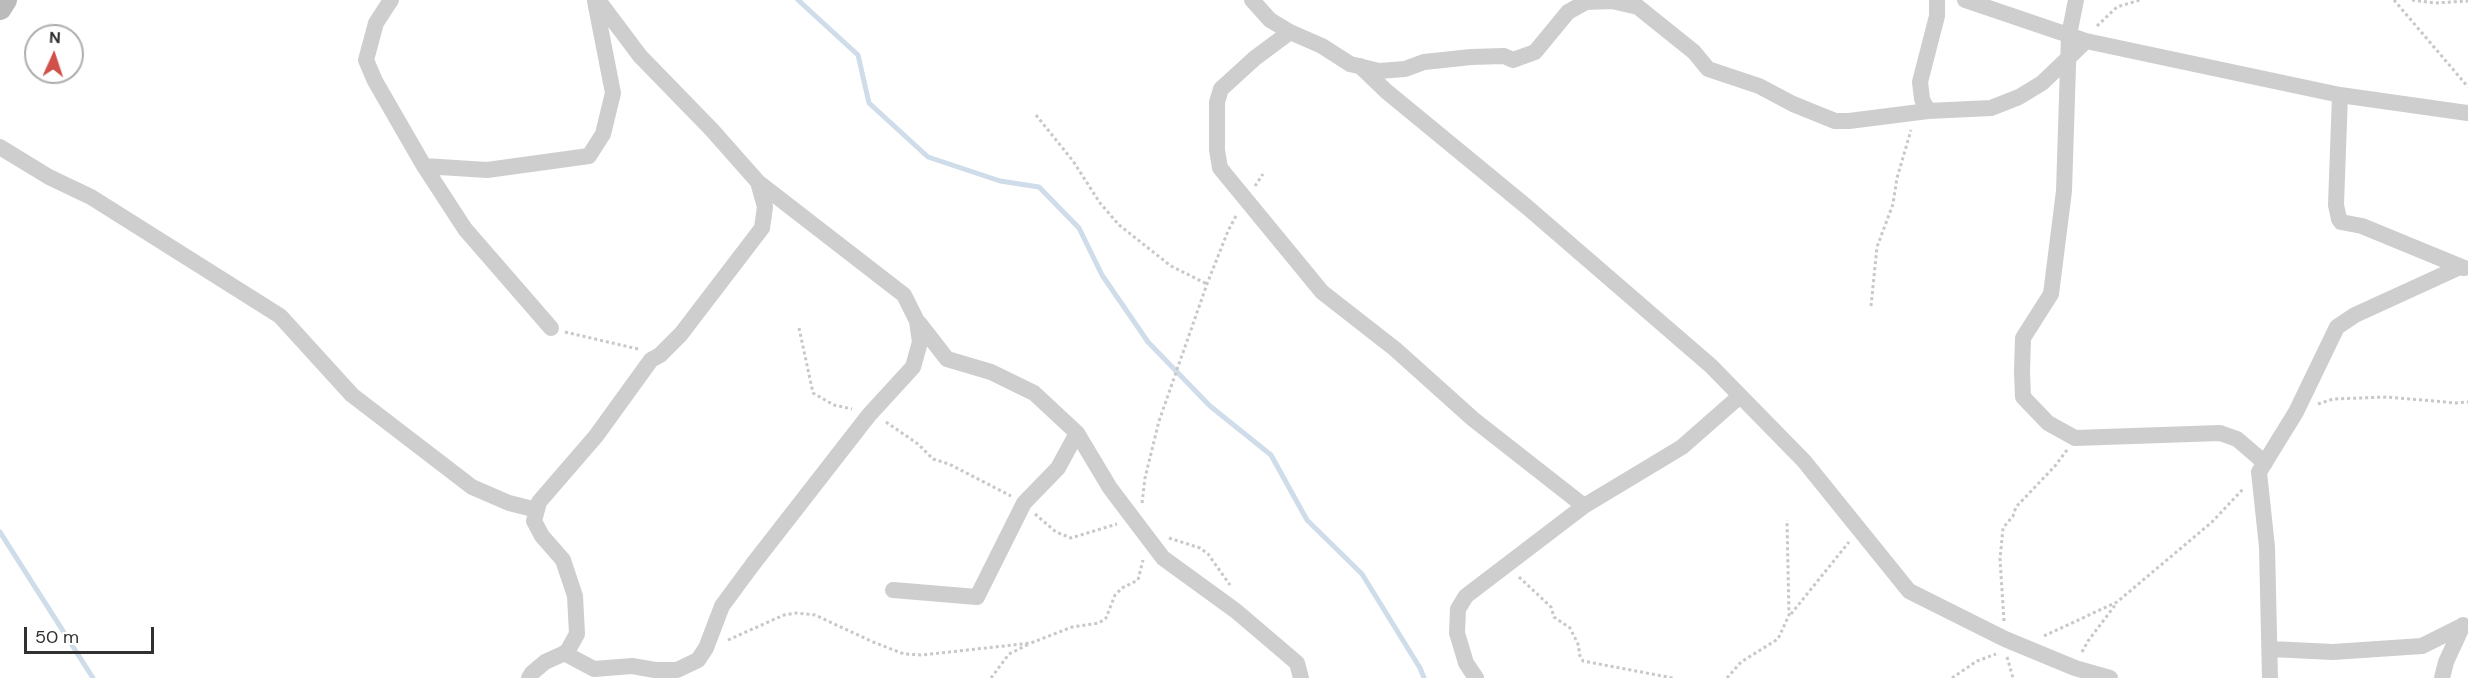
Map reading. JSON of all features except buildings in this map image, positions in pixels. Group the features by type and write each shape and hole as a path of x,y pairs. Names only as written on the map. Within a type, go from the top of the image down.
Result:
{"main road":[{"path":"0,8 5,0"}],"street":[{"path":"392,0 376,23 366,60 375,81 424,166 465,229 551,328"},
{"path":"424,166 487,170 589,156 603,134 613,93 596,0"},
{"path":"596,0 640,56 712,130 758,182 904,295 917,321 947,358"},
{"path":"1252,0 1270,20 1290,32 1322,46 1350,63 1379,71 1405,69 1424,62 1471,57 1504,56 1513,60 1535,52 1568,12 1586,2 1612,2 1638,8 1695,52 1708,69 1759,86 1792,104 1835,121 1991,108 2019,98 2042,83 2086,41"},
{"path":"1924,112 1920,82 1937,16 1937,0"},
{"path":"1965,0 2086,41 2340,95 2468,112"},
{"path":"2076,0 2067,59 2064,191 2051,294 2023,338 2024,397 2048,423 2075,438 2220,433 2237,439 2262,467"},
{"path":"1290,32 1255,58 1221,89 1217,102 1217,150 1220,168 1322,292 1395,349 1473,419 1584,506"},
{"path":"1360,66 1386,92 1527,207 1702,359 1804,461 1909,591 2005,645 2023,645 2075,668 2110,678"},
{"path":"2340,95 2336,205 2339,219 2342,222 2362,226 2464,268"},
{"path":"0,147 49,177 92,197 280,316 352,395 472,487 509,503 537,510"},
{"path":"529,678 545,663 564,653 577,634 575,596 563,560 542,536 534,521 539,502 596,436 651,360 660,355 681,334 762,228 765,207 758,182"},
{"path":"2270,678 2271,649 2262,467 2296,412 2337,327 2355,315 2464,268"},
{"path":"913,367 920,342 917,321"},
{"path":"564,653 594,669 632,666 655,670 677,670 698,660 706,648 722,606 868,415 913,367 928,360 947,358 992,372 1034,393 1077,433 1110,488 1163,558 1236,611 1298,663 1302,678"},
{"path":"1476,678 1466,663 1457,633 1458,609 1466,596 1584,506 1682,447 1740,396"},
{"path":"893,590 977,597 1024,503 1058,468 1077,433"},
{"path":"2271,649 2333,652 2422,646 2464,624"},
{"path":"2442,678 2446,662 2464,624"}],"path":[{"path":"2086,41 2090,33 2117,7 2140,0"},
{"path":"2394,0 2468,87"},
{"path":"2412,0 2435,3 2468,1"},
{"path":"1871,306 1877,247 1893,204 1909,132 1924,112"},
{"path":"1036,115 1073,161 1100,203 1119,225 1171,266 1207,284"},
{"path":"551,328 660,355"},
{"path":"799,328 813,393 834,405 868,415 898,429 933,459 949,464 1024,503 1063,537 1071,538 1118,524 1140,526 1200,548 1208,554 1232,589"},
{"path":"2296,412 2333,399 2387,397 2468,402"},
{"path":"2013,678 2005,645 2000,559 2003,528 2013,516 2016,507 2055,466 2075,438"},
{"path":"2075,668 2088,641 2117,602 2212,522 2262,467"},
{"path":"1787,520 1790,615"},
{"path":"1727,678 1741,662 1778,639 1790,615 1830,568 1858,530"},
{"path":"1513,572 1532,587 1551,607 1554,617 1570,628 1583,660 1673,678"},
{"path":"2023,645 2117,602"},
{"path":"991,678 1009,654 1031,643"},
{"path":"1952,678 2005,645"}],"waterway":[{"path":"798,0 858,55 869,103 928,157 1000,181 1039,187 1079,228 1102,275 1148,342 1210,406 1271,455 1307,520 1362,574 1424,678"},
{"path":"0,532 93,678"}]}
